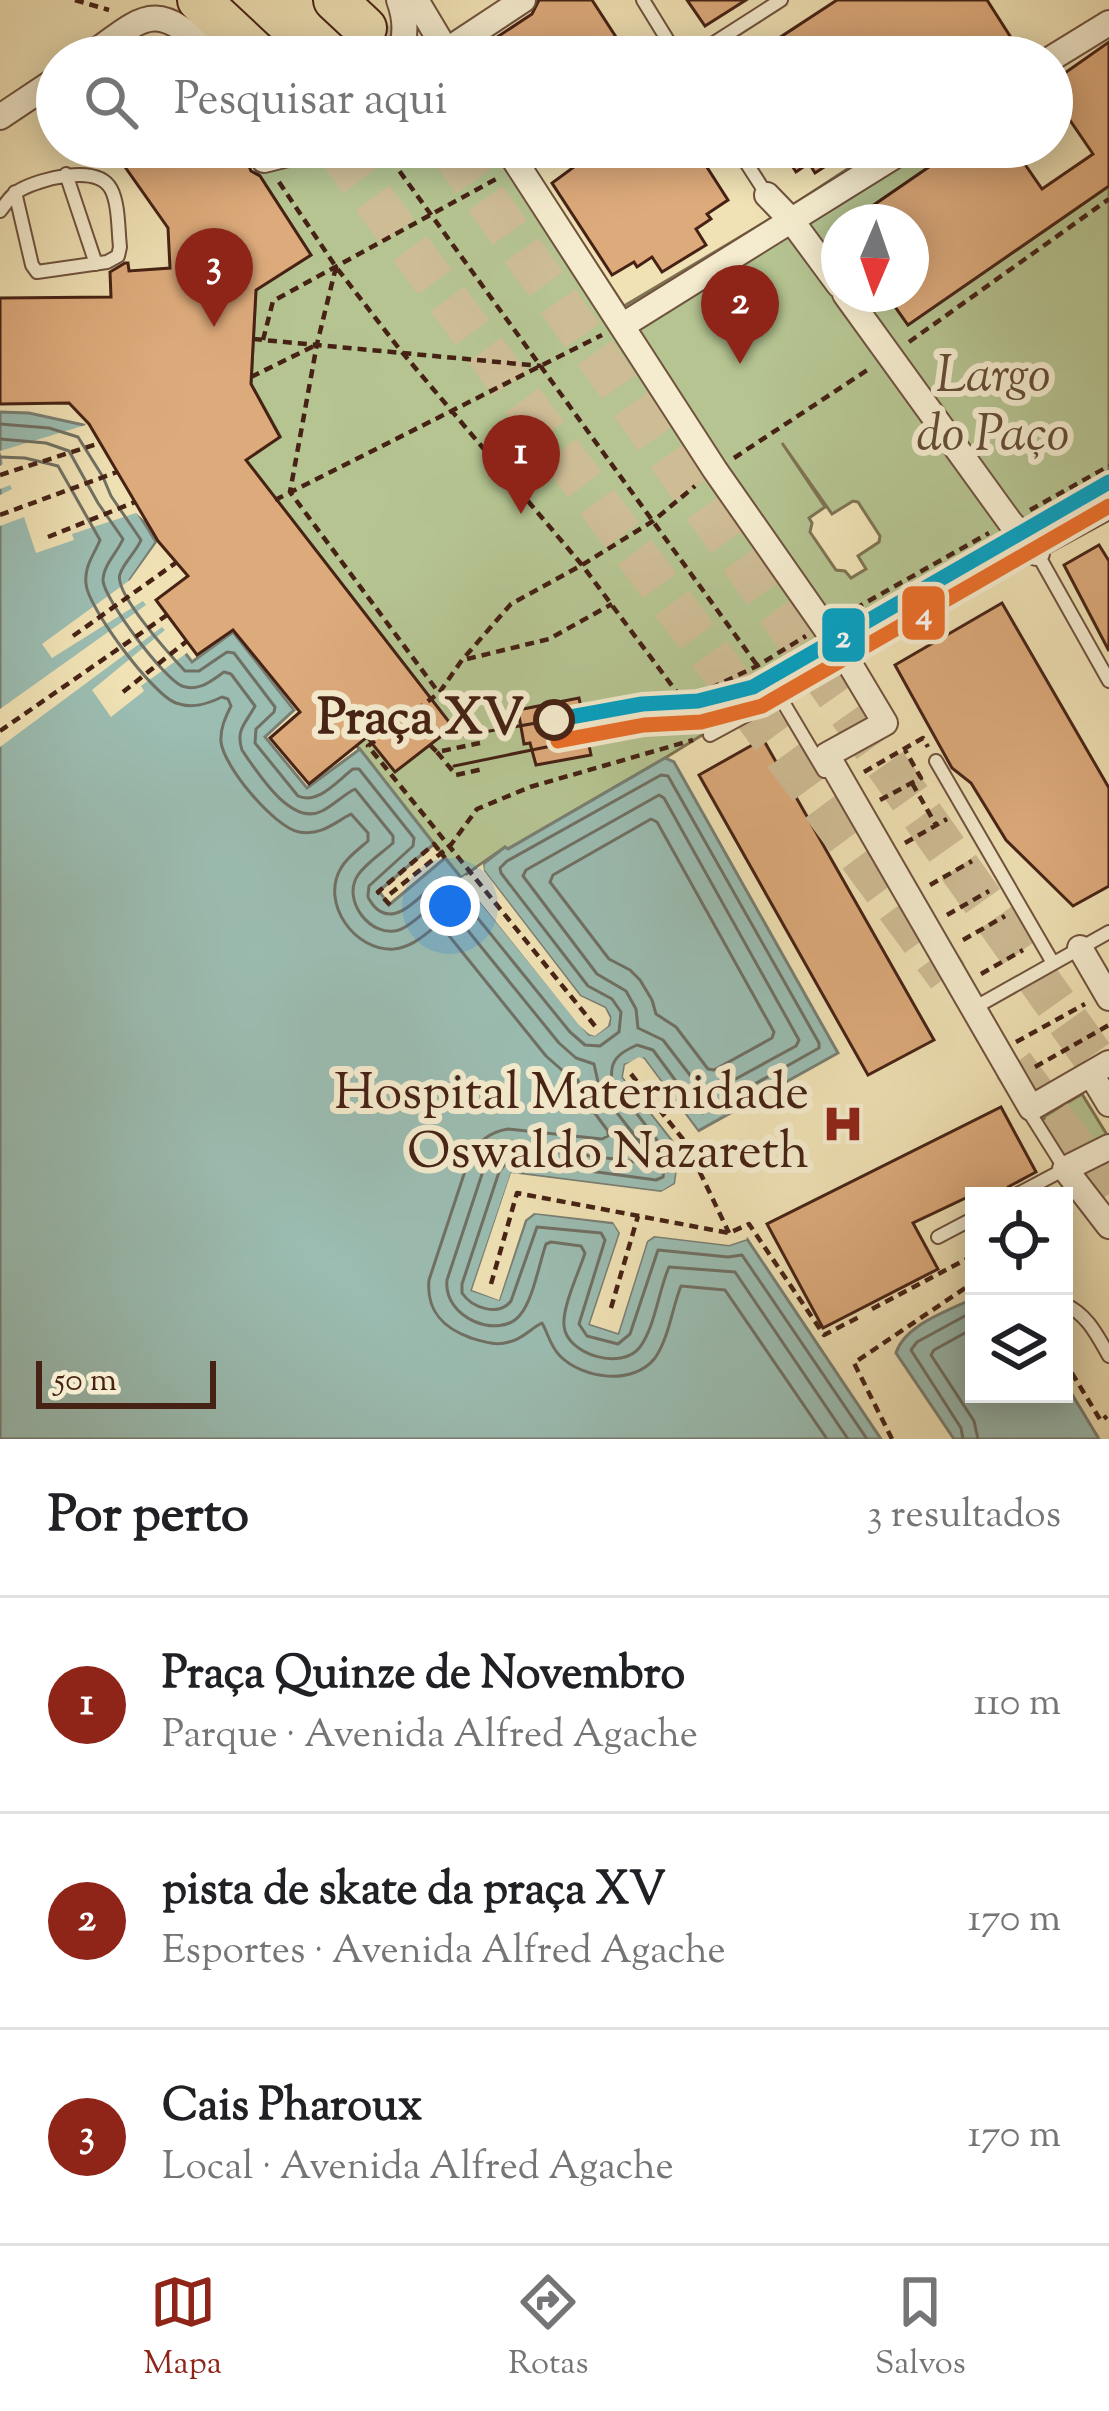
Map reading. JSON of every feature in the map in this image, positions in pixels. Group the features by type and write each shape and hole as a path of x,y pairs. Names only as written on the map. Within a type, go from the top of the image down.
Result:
{"highway":[{"path":"199,0 238,36"}],"street":[{"path":"399,0 404,36"},
{"path":"416,0 440,36"},
{"path":"472,36 524,0"},
{"path":"117,36 138,21 156,17 192,36"},
{"path":"1073,45 1109,23"},
{"path":"0,117 36,93"},
{"path":"526,168 628,322 716,470 845,656 885,723 827,755 961,986 971,1012 1031,1108 1100,1069 1109,1104"},
{"path":"628,322 875,168"},
{"path":"767,195 821,261"},
{"path":"858,312 1036,554"},
{"path":"1080,948 1107,995"},
{"path":"1109,1147 1065,1169 1109,1226"}],"lane":[{"path":"643,0 666,36"},
{"path":"725,36 781,0"},
{"path":"750,168 767,195"},
{"path":"66,174 96,264"},
{"path":"0,211 15,192 66,174 99,178 113,193 118,256 107,262 37,272 15,192"},
{"path":"710,735 1109,513"},
{"path":"1036,554 1109,681"},
{"path":"780,697 1065,1169 1031,1187"},
{"path":"936,761 1053,963"},
{"path":"971,1012 1109,932"},
{"path":"938,1237 965,1223"},
{"path":"1073,1308 1089,1322 1109,1356"}],"path":[{"path":"269,168 400,351 582,565 710,735 477,809 443,856 390,894"},
{"path":"397,168 780,697"},
{"path":"263,340 273,301 432,216 503,168"},
{"path":"595,1026 368,746 439,693 511,604 653,520 716,470 890,355 1109,199"},
{"path":"336,267 290,492 439,693"},
{"path":"275,500 628,322"},
{"path":"254,339 541,366"},
{"path":"251,377 317,344"},
{"path":"0,475 100,443"},
{"path":"683,701 826,629 1109,466"},
{"path":"0,515 117,472"},
{"path":"47,537 135,502"},
{"path":"73,636 177,562"},
{"path":"463,660 549,639 612,604"},
{"path":"0,730 167,615"},
{"path":"123,692 187,641"},
{"path":"406,718 420,734"},
{"path":"448,730 476,725"},
{"path":"844,784 922,738 936,761"},
{"path":"437,752 480,743"},
{"path":"430,745 455,775 482,769"},
{"path":"860,812 921,778 904,749"},
{"path":"912,783 937,825"},
{"path":"885,855 947,818"},
{"path":"390,905 378,892 434,844 443,856"},
{"path":"909,897 975,860"},
{"path":"926,926 1006,881"},
{"path":"941,952 1021,908"},
{"path":"961,986 1040,940"},
{"path":"998,1052 1107,995"},
{"path":"1014,1079 1109,1025"},
{"path":"631,1074 686,1143 729,1233"},
{"path":"491,1284 517,1193 729,1233 749,1224 824,1335 861,1316"},
{"path":"611,1308 638,1216"},
{"path":"872,1309 965,1260"},
{"path":"892,1439 854,1363 965,1288"},
{"path":"1073,1375 1101,1420 1107,1417"}],"green space":[{"name":"Largo do Paço","path":"255,168 533,168 624,306 849,168 927,168 875,204 821,204 821,312 899,312 908,325 1109,186 1109,473 819,637 830,656 665,758 505,847 461,878 356,745 246,460 280,436 251,384 256,290 311,255","holes":["782,443 832,514 858,502 880,536 879,542 858,556 866,569 851,578 836,570 810,532 809,518 825,507"]},
{"path":"1082,1094 1109,1138 1074,1158 1043,1117"}],"water":[{"path":"0,412 84,425 156,542 130,580 192,662 233,632 294,710 265,737 307,788 360,749 434,844 379,891 389,905 445,858 589,1034 609,1025 605,1008 580,996 483,864 505,847 665,758 674,762 838,1053 698,1131 644,1059 625,1065 623,1077 680,1150 675,1184 662,1192 512,1173 472,1290 499,1299 526,1220 535,1213 614,1223 620,1233 590,1324 618,1333 647,1241 655,1236 729,1245 747,1239 881,1439 0,1439"},
{"path":"965,1302 965,1403 1073,1403 1073,1396 1099,1439 954,1439 896,1353 908,1334"}],"pier":[{"path":"89,424 147,523 136,513 72,534 74,540 36,553 24,517 0,526 0,495 12,489 10,485 0,489 0,451"},
{"path":"158,541 162,545 137,580 191,650 141,686 144,691 111,717 92,690 165,630 162,627 0,747 0,709 146,605 143,601 52,658 42,644 130,580"},
{"path":"483,864 580,996 605,1008 608,1026 595,1036 579,1025 461,878 466,875 584,1021 592,1029 604,1022 601,1012 576,1000 478,874"},
{"path":"639,1057 701,1136 694,1135 640,1064 629,1069 686,1147 680,1187 661,1198 515,1180 480,1287 495,1292 520,1217 534,1207 618,1219 626,1234 598,1320 614,1325 642,1239 651,1231 729,1239 744,1233 747,1239 729,1245 654,1236 647,1241 618,1333 590,1324 620,1233 613,1222 534,1213 525,1220 499,1300 472,1290 511,1173 661,1192 675,1184 680,1149 623,1077 625,1065"}],"building":[{"path":"539,0 592,0 615,36 499,36 532,14"},
{"path":"687,0 746,0 705,26"},
{"path":"837,0 987,0 1010,36 782,36"},
{"path":"1109,42 1109,186 929,310 929,204 875,204 927,168 1028,168 1042,189 1093,154 1073,125 1073,67"},
{"path":"126,168 250,168 260,176 311,255 256,290 251,384 280,437 246,460 453,727 395,772 367,737 309,784 270,738 300,712 233,630 197,655 156,600 188,576 158,541 89,424 69,403 0,404 0,298 111,297 110,272 125,263 129,271 170,268 168,228"},
{"path":"572,168 707,168 728,200 707,214 711,219 696,229 706,245 662,272 652,257 612,275 552,183"},
{"path":"899,312 927,312 908,325"},
{"path":"1099,545 1109,561 1109,651 1064,565"},
{"path":"1002,603 1109,788 1109,886 1073,906 1006,840 971,783 952,768 895,665"},
{"path":"579,698 591,755 536,765 530,743 524,744 518,710"},
{"path":"763,739 934,1040 868,1075 699,775"},
{"path":"1001,1107 1036,1172 1008,1187 965,1187 965,1198 913,1223 938,1269 823,1328 767,1224"}],"tunnel":[{"path":"365,28 371,36"},
{"path":"351,168 948,976"},
{"path":"464,168 1109,1079"},
{"path":"1013,1065 1109,1194"}],"tram line":[{"path":"449,738 554,720"},
{"path":"454,766 561,744"}],"transit line":[{"name":"2","path":"554,720 642,704 698,701 753,687 1109,482"},
{"name":"4","path":"558,741 644,725 701,722 762,706 1109,506"}],"place":[{"name":"Cais Pharoux","path":"214,327"},
{"name":"pista de skate da praça XV","path":"740,364"},
{"name":"Praça Quinze de Novembro","path":"521,514"},
{"name":"Praça XV","path":"554,720"},
{"name":"Hospital Maternidade Oswaldo Nazareth","path":"843,1124"}]}
